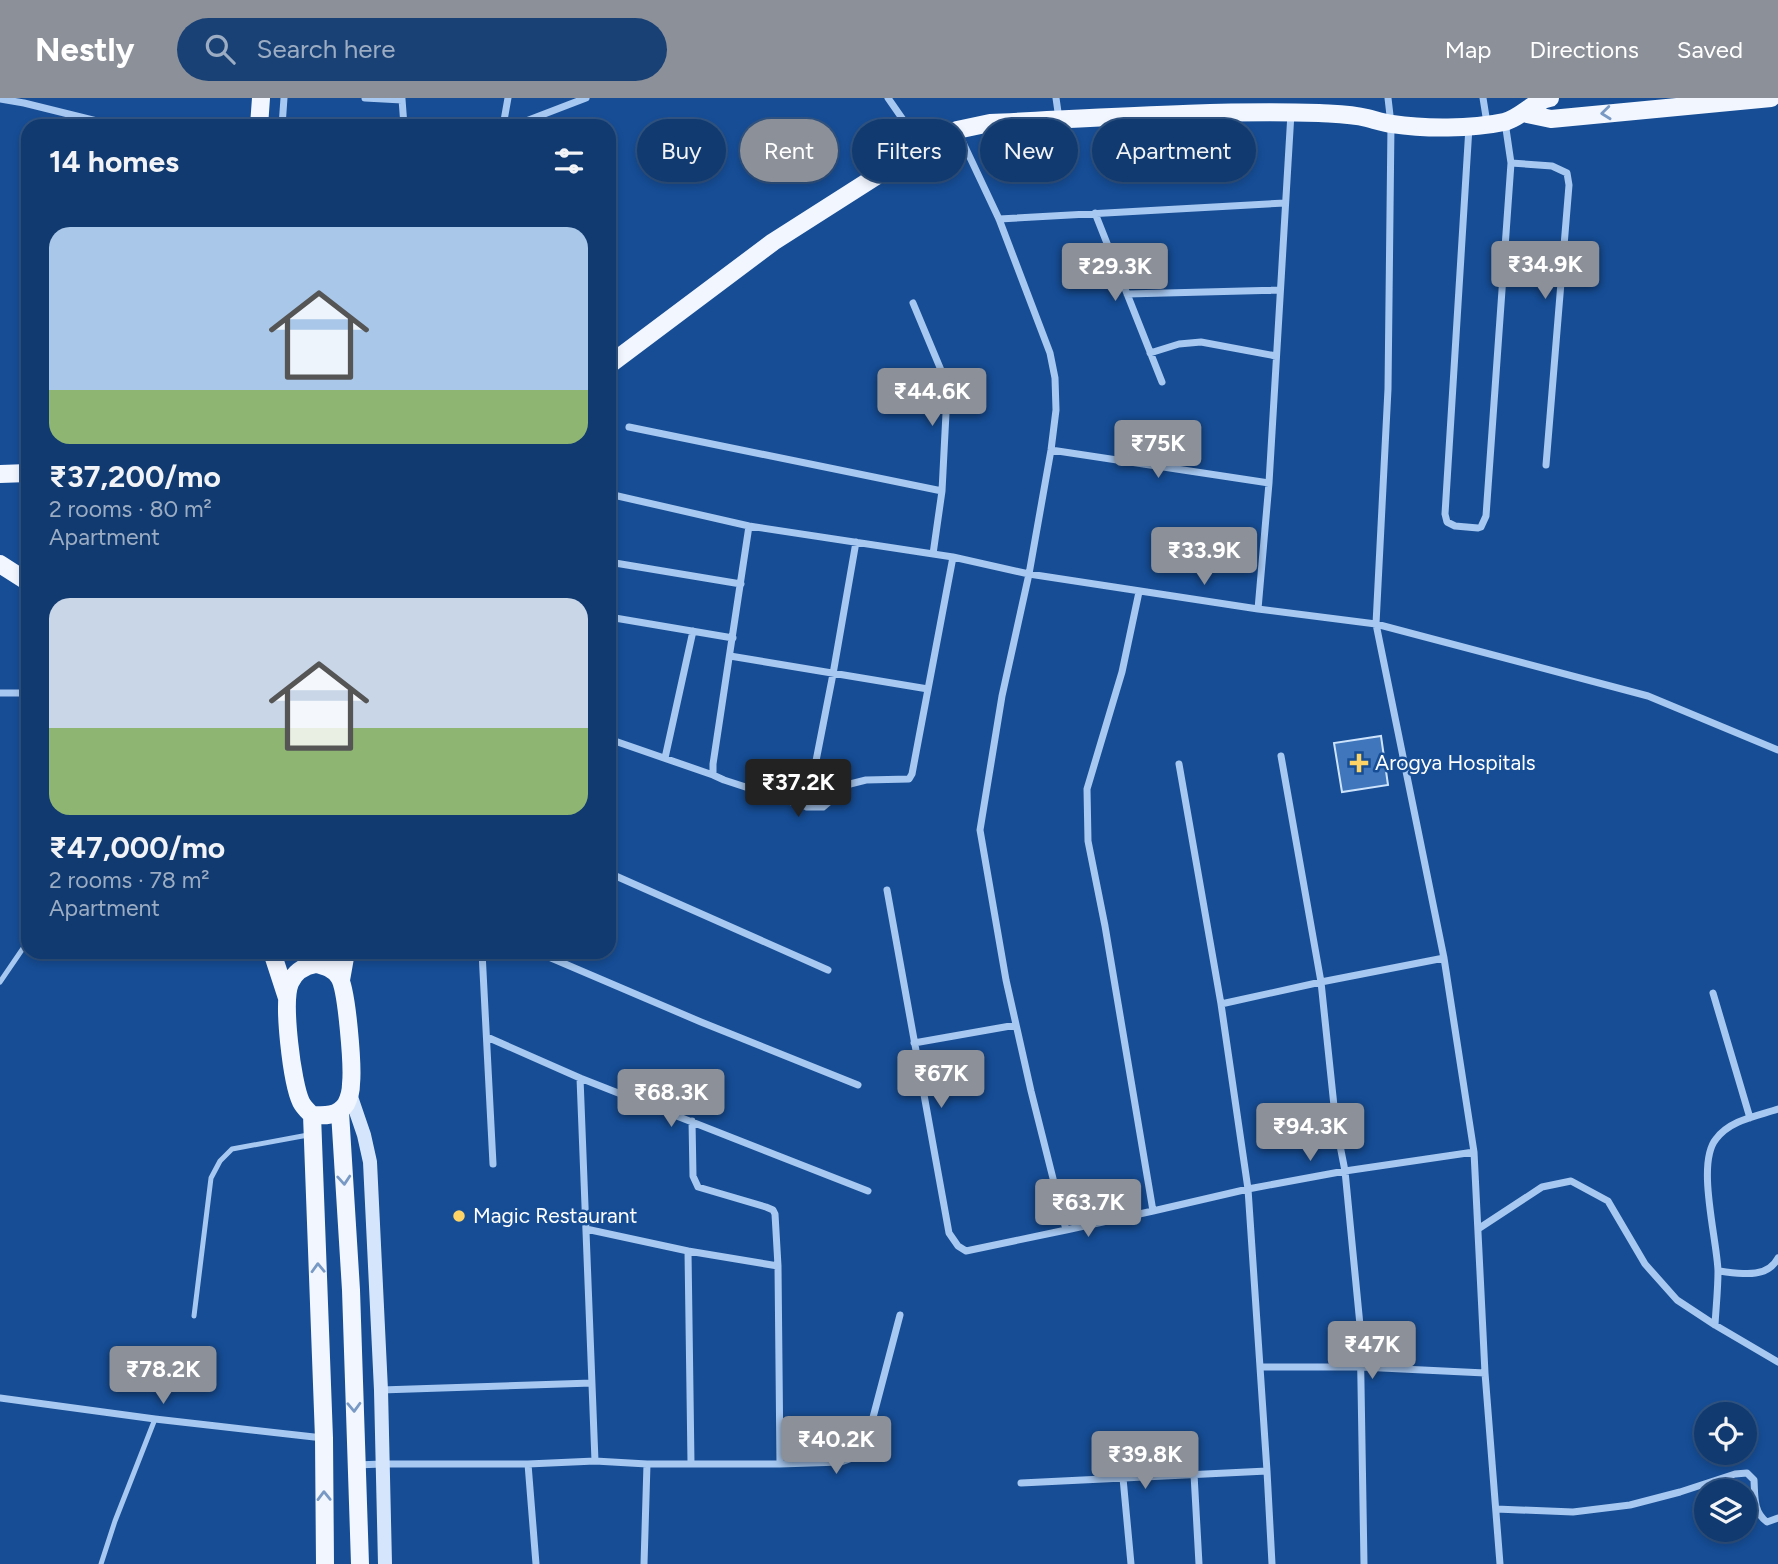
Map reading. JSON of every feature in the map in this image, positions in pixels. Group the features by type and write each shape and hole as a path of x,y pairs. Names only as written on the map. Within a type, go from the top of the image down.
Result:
{"main road":[{"path":"260,119 261,98"},
{"path":"1076,119 1247,109 1339,114 1391,124 1430,127 1469,126 1496,123 1524,113 1541,100 1550,98"},
{"path":"1524,113 1551,119 1771,98"},
{"path":"616,359 773,242 867,182"},
{"path":"0,474 21,473"},
{"path":"0,564 21,578"},
{"path":"274,959 288,1002"},
{"path":"325,1564 324,1438 312,1115 302,1104 296,1087 290,1048 288,1002 290,983 296,974 314,959 338,974 341,980 349,1043 351,1082 346,1103 340,1112 351,1290 360,1564"},
{"path":"341,980 345,959"},
{"path":"312,1115 326,1116 340,1112"}],"street":[{"path":"282,119 284,98"},
{"path":"365,98 402,99 403,119"},
{"path":"504,119 508,98"},
{"path":"531,119 586,98"},
{"path":"888,98 903,119"},
{"path":"1056,98 1059,119"},
{"path":"1388,98 1391,124 1388,389 1376,624 1444,958 1475,1152 1485,1373 1500,1564"},
{"path":"1469,126 1445,514 1447,522 1455,526 1478,528 1486,516 1511,163 1483,98"},
{"path":"0,99 25,101 91,119"},
{"path":"1258,609 1269,483 1291,112"},
{"path":"966,149 999,219 1050,353 1056,388 1051,450 1029,574 1002,696 980,830 1006,980 1066,1230"},
{"path":"1511,163 1552,166 1567,173 1569,186 1546,464"},
{"path":"999,219 1285,202"},
{"path":"1095,213 1162,382"},
{"path":"1127,293 1280,290"},
{"path":"913,303 942,370 946,413 942,491 933,554"},
{"path":"1150,353 1178,344 1201,342 1276,356"},
{"path":"629,427 942,491"},
{"path":"1051,450 1269,483"},
{"path":"616,496 749,526 953,557 1029,574 1139,592 1376,624 1648,696 1778,750"},
{"path":"713,775 749,526"},
{"path":"807,807 834,674 856,542"},
{"path":"616,741 807,807 823,807 850,784 866,780 909,779 953,557"},
{"path":"616,563 741,584"},
{"path":"1139,592 1122,672 1087,789 1088,841 1112,964 1153,1211"},
{"path":"616,618 733,638"},
{"path":"665,758 694,632"},
{"path":"730,656 928,689"},
{"path":"0,693 21,693"},
{"path":"1282,756 1321,982 1336,1125 1345,1171 1360,1325 1364,1564"},
{"path":"1179,764 1221,1004 1248,1189 1272,1564"},
{"path":"616,876 828,970"},
{"path":"887,890 949,1233 958,1246 966,1251 1248,1189 1345,1171 1475,1152"},
{"path":"1221,1004 1444,958"},
{"path":"482,959 493,1164"},
{"path":"553,959 858,1085"},
{"path":"1713,993 1750,1118"},
{"path":"915,1043 1016,1025"},
{"path":"487,1037 580,1078 868,1191"},
{"path":"580,1078 595,1461"},
{"path":"349,1094 364,1135 370,1163 386,1564"},
{"path":"1715,1325 1718,1271 1707,1176 1708,1152 1714,1140 1727,1128 1778,1109"},
{"path":"691,1122 693,1176 698,1188 773,1210 776,1217 780,1464"},
{"path":"1478,1228 1542,1187 1571,1181 1608,1201 1645,1264 1677,1300 1778,1362"},
{"path":"586,1229 688,1251 778,1266"},
{"path":"688,1251 691,1463"},
{"path":"1718,1271 1754,1274 1774,1266 1778,1258"},
{"path":"355,1465 595,1461 646,1464 841,1462 855,1457 866,1444 900,1315"},
{"path":"1260,1367 1361,1367 1485,1373"},
{"path":"381,1390 592,1383"},
{"path":"0,1398 324,1438"},
{"path":"528,1464 536,1564"},
{"path":"644,1564 646,1464"},
{"path":"1021,1483 1267,1471"},
{"path":"1194,1474 1199,1564"},
{"path":"1496,1509 1573,1511 1630,1505 1735,1474 1747,1474 1754,1480 1755,1504 1759,1516 1767,1522 1778,1518"},
{"path":"1123,1478 1131,1564"}],"lane":[{"path":"0,982 21,952"},
{"path":"194,1316 211,1178 220,1161 232,1149 313,1134"},
{"path":"101,1564 155,1419"}],"building":[{"path":"1381,736 1388,785 1342,792 1334,743"}],"place":[{"name":"Arogya Hospitals","path":"1359,763"},
{"name":"Magic Restaurant","path":"459,1216"}]}
